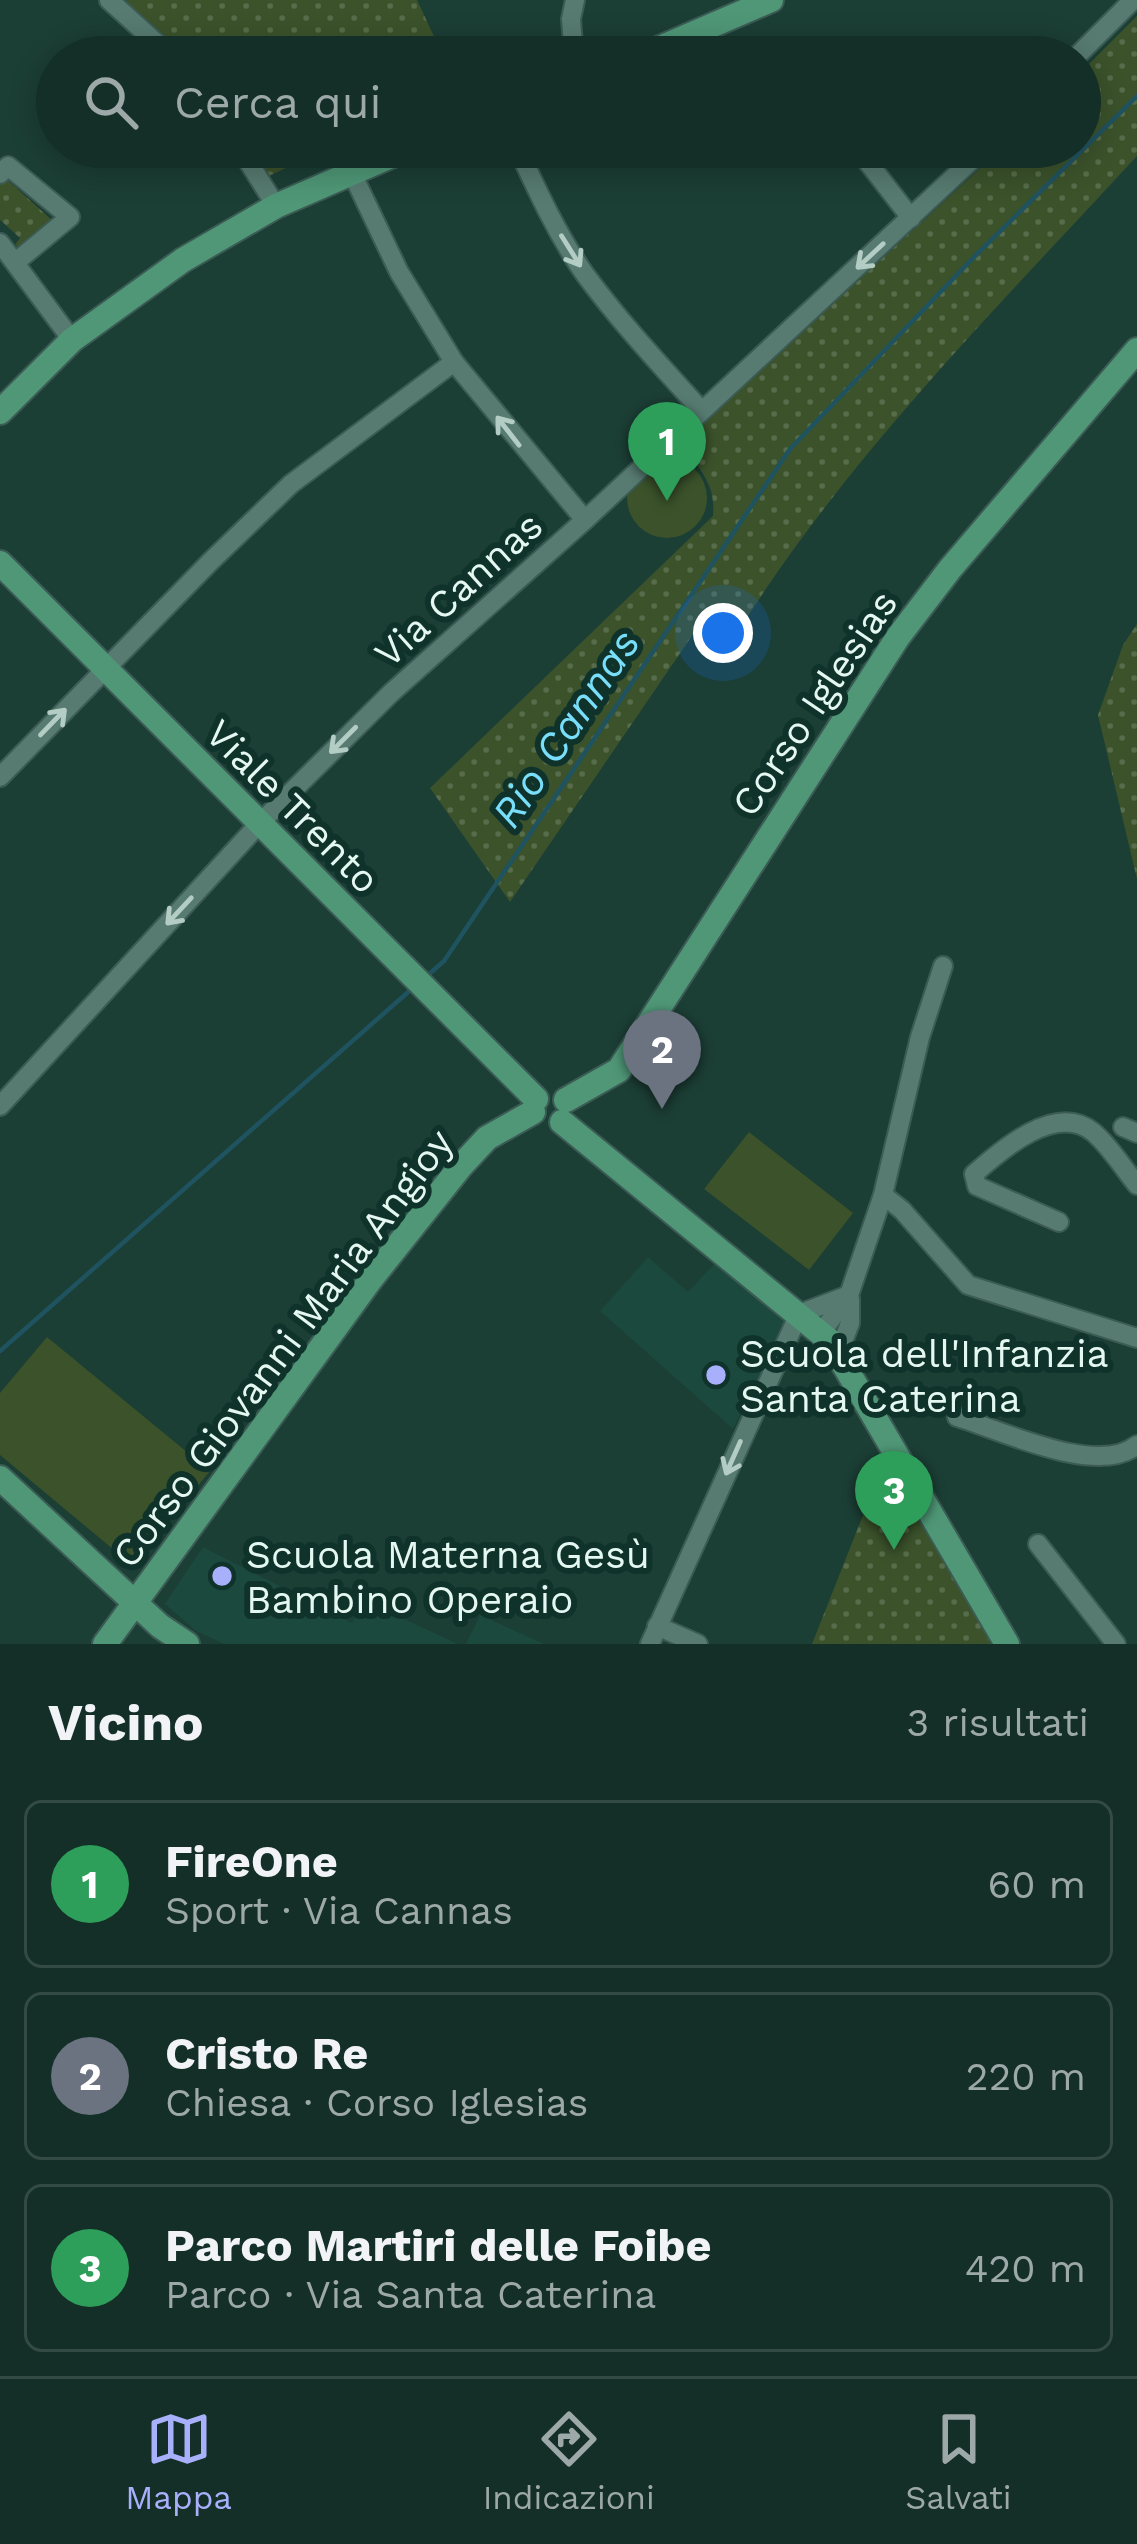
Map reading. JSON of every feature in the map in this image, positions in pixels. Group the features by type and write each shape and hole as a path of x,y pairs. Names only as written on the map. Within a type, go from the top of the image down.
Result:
{"street":[{"path":"109,0 149,36"},
{"path":"572,36 575,0"},
{"path":"688,36 771,0"},
{"path":"1097,36 1132,0"},
{"path":"3,167 70,217 17,261"},
{"path":"252,168 276,206"},
{"path":"0,412 72,340 183,260 276,206 359,168"},
{"path":"527,168 583,271 701,410"},
{"path":"872,168 911,218"},
{"name":"Via Cannas","path":"0,1106 259,825 391,693 964,168"},
{"path":"351,171 399,272 454,362 585,520"},
{"path":"0,243 72,340"},
{"name":"Corso Iglesias","path":"564,1111 620,1070 898,637 950,568 1137,350"},
{"path":"0,777 291,484 454,362"},
{"name":"Viale Trento","path":"0,563 436,1000 534,1106"},
{"path":"839,1352 850,1323 850,1295 883,1195 920,1037 943,966"},
{"path":"534,1106 551,1091 564,1111 839,1352 1007,1644"},
{"name":"Corso Giovanni Maria Angioy","path":"105,1644 371,1280 461,1166 487,1138 534,1106"},
{"path":"1059,1222 977,1186 974,1174 1036,1130 1057,1123 1090,1129 1137,1185"},
{"path":"883,1195 968,1285 1135,1342"},
{"path":"698,1644 654,1635 799,1314 850,1295"},
{"path":"821,1333 850,1295"},
{"path":"957,1417 1090,1458 1133,1456"},
{"path":"0,1478 160,1627 187,1644"},
{"path":"1038,1544 1116,1644"}],"shaded area":[{"path":"123,0 417,0 434,36 163,36"},
{"path":"1137,16 1137,156 877,443 828,503 739,630 709,611 510,902 430,788 713,516 711,491 694,457 690,436 980,168 1101,168 1101,52"},
{"path":"261,168 286,168 267,177"},
{"path":"3,176 53,221 21,250 15,245 20,238 0,220"},
{"path":"667,458 695,470 707,498 695,526 667,538 639,526 627,498 639,470"},
{"path":"1137,624 1137,879 1098,715 1123,645"},
{"path":"749,1132 853,1213 809,1270 704,1189"},
{"name":"Scuola dell'Infanzia Santa Caterina","path":"648,1257 688,1292 716,1262 785,1322 733,1429 600,1311"},
{"path":"47,1337 210,1471 132,1565 0,1455 0,1393"},
{"path":"886,1457 993,1644 812,1644"},
{"name":"Scuola Materna Gesù Bambino Operaio","path":"203,1547 352,1623 363,1600 458,1644 224,1644 196,1631 165,1604"},
{"path":"480,1615 544,1644 466,1644"}],"waterway":[{"name":"Rio Cannas","path":"1101,132 1137,96"},
{"name":"Rio Cannas","path":"428,975 444,961 790,449 1064,168"},
{"name":"Rio Cannas","path":"0,1351 415,986"}],"place":[{"name":"FireOne","path":"667,501"},
{"name":"Cristo Re","path":"662,1109"},
{"name":"Scuola dell'Infanzia Santa Caterina","path":"716,1375"},
{"name":"Parco Martiri delle Foibe","path":"894,1550"},
{"name":"Scuola Materna Gesù Bambino Operaio","path":"222,1576"}]}
